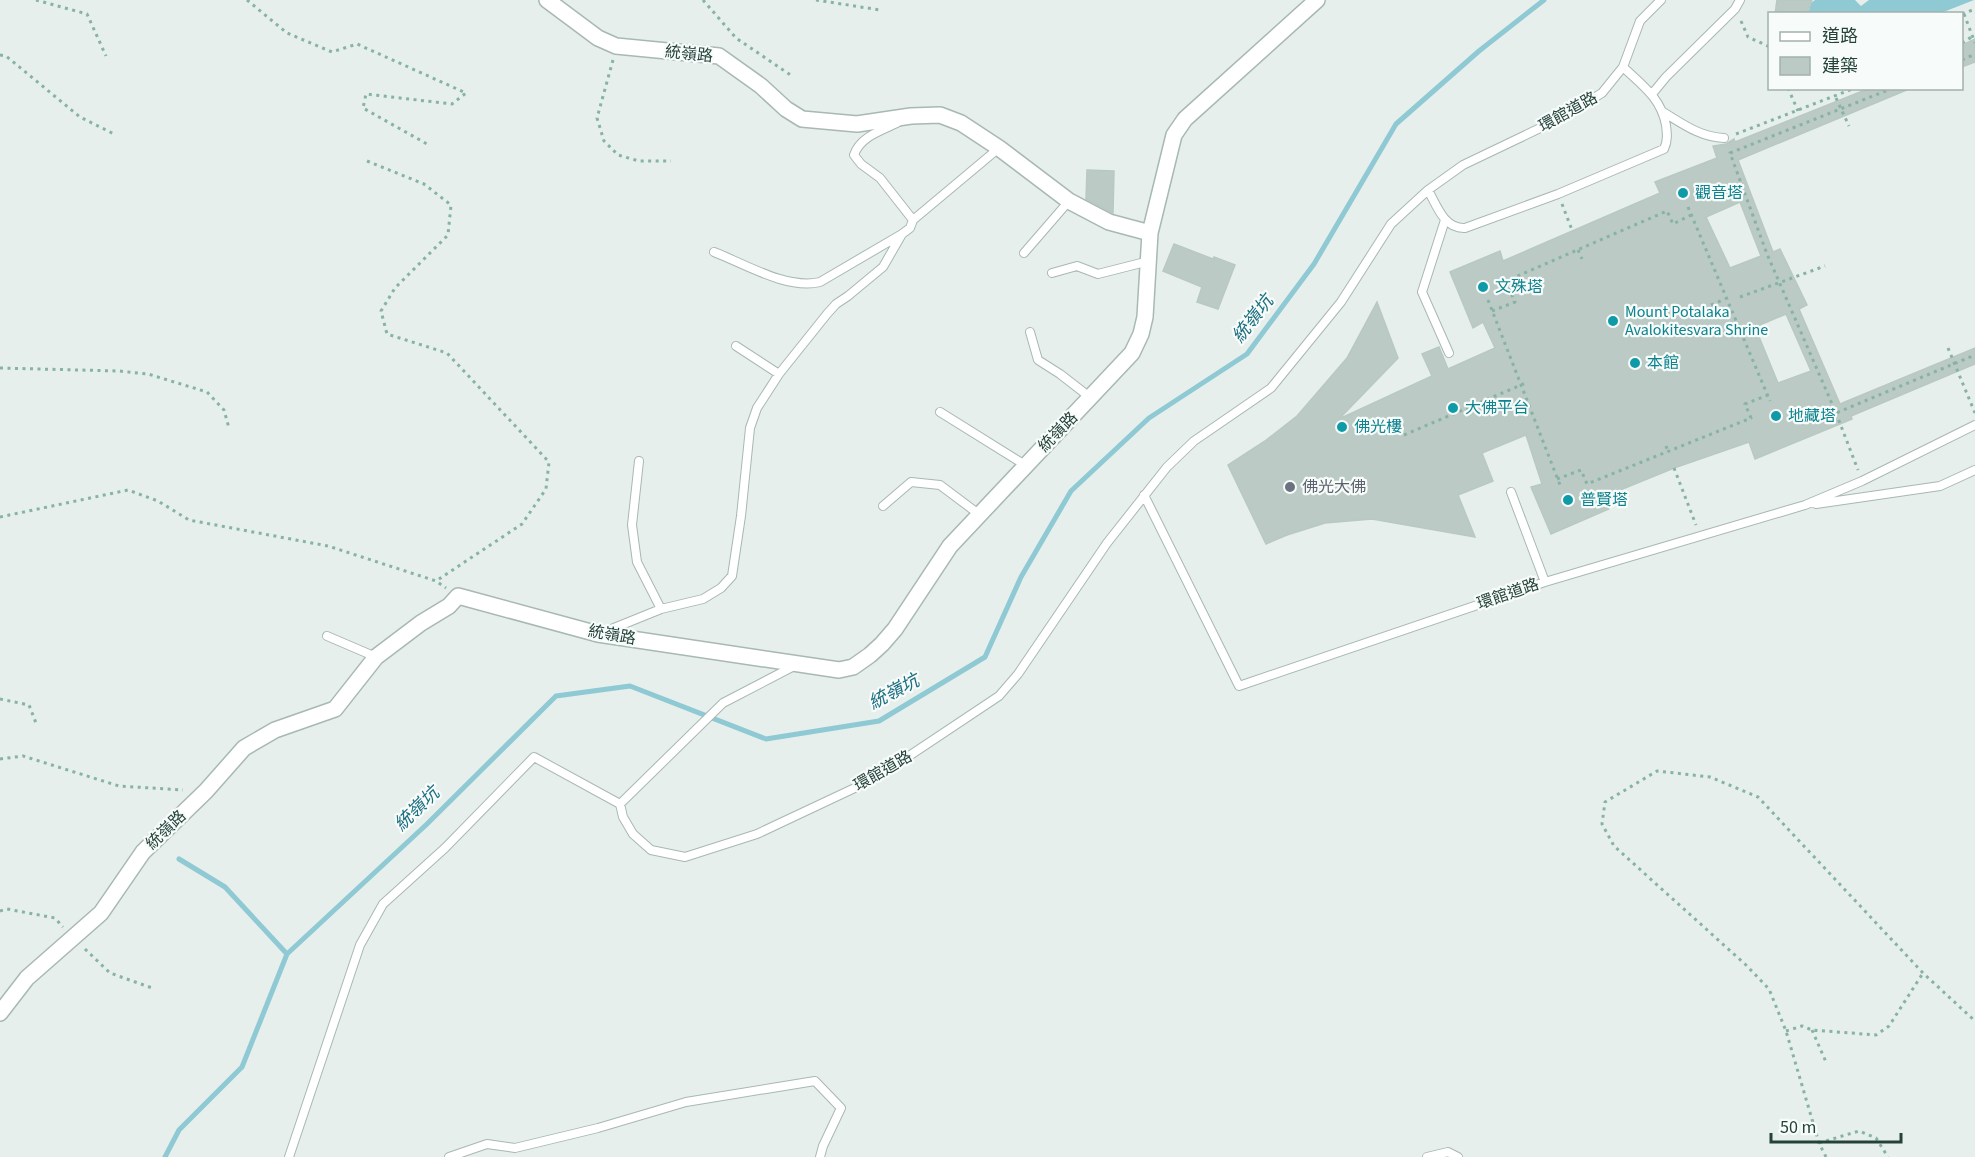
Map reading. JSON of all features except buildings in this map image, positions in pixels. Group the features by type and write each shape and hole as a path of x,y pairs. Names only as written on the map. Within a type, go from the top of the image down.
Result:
{"street":[{"name":"統嶺路","path":"547,0 598,38 616,46 719,56 802,119 857,124 911,116 940,115 961,123 999,148 1069,201 1109,222 1150,233"},
{"name":"統嶺路","path":"0,1012 27,978 101,913 143,852 206,791 244,748 275,730 335,710 376,657 421,623 449,606 458,596 598,634 839,670 853,667 870,655 895,628 950,546 1132,353 1141,334 1145,317 1150,233 1174,135 1185,119 1317,0"}],"lane":[{"name":"環館道路","path":"620,804 623,817 633,834 651,850 685,857 757,834 876,778 999,696 1018,674 1107,543 1167,467 1194,441 1271,388 1341,302 1391,224 1428,190 1463,165 1557,120 1602,93 1623,68 1640,21 1661,0"},
{"path":"1652,94 1666,77 1735,9 1740,0"},
{"path":"1428,190 1445,220 1453,226 1465,228 1558,194 1664,149 1667,133 1663,112 1652,94 1623,68"},
{"path":"1663,112 1694,131 1709,137 1724,138"},
{"path":"911,116 866,138 857,146 854,155 861,164 880,178 913,220"},
{"path":"714,252 790,283 809,285 820,282 902,234 910,228 913,220 999,148"},
{"path":"1024,254 1069,201"},
{"path":"1445,220 1422,292 1449,353"},
{"path":"598,634 661,609 703,599 721,588 732,576 740,526 750,428 757,408 780,374 836,303 883,267 902,234"},
{"path":"1052,273 1077,266 1098,274 1149,261"},
{"path":"1030,332 1038,360 1090,398"},
{"path":"736,346 780,374"},
{"path":"940,412 1025,465"},
{"name":"環館道路","path":"1144,495 1239,686 1545,582 1804,506 1862,481 1975,425"},
{"path":"639,461 632,525 637,562 661,609"},
{"path":"1804,506 1940,486 1975,470"},
{"path":"883,506 911,482 940,485 980,515"},
{"path":"1510,492 1545,582"},
{"path":"327,636 376,657"},
{"path":"289,1157 360,945 383,904 445,848 534,757 620,804 723,703 800,663"},
{"path":"449,1157 487,1144 515,1148 598,1128 686,1102 815,1081 842,1108 820,1157"},
{"path":"1428,1157 1448,1152 1458,1157"}],"path":[{"path":"36,0 87,14 106,56"},
{"path":"247,0 287,33 332,52 357,44 466,93 452,104 366,94 363,108 427,144"},
{"path":"703,0 736,38 792,76"},
{"path":"816,0 880,10"},
{"path":"1735,9 1748,37 1768,46"},
{"path":"1975,9 1963,14 1975,43"},
{"path":"1963,42 1973,36"},
{"path":"616,46 597,118 604,141 618,155 639,161 671,160"},
{"path":"0,55 6,56 80,117 116,135"},
{"path":"1789,90 1798,111"},
{"path":"1724,138 1851,90"},
{"path":"1862,481 1836,412 1767,254 1730,153 1888,90"},
{"path":"1835,97 1849,126"},
{"path":"367,161 424,184 451,205 448,235 395,288 381,311 387,334 447,353 549,462 546,489 522,524 436,581"},
{"path":"1558,194 1572,230"},
{"path":"1688,207 1770,401"},
{"path":"1492,311 1515,302 1506,281 1667,211 1673,224 1691,215"},
{"path":"1578,250 1582,259"},
{"path":"1740,297 1825,266"},
{"path":"1711,305 1725,299"},
{"path":"1488,300 1560,485"},
{"path":"1948,348 1975,414"},
{"path":"1836,412 1975,355"},
{"path":"0,368 119,371 148,374 207,392 224,410 229,428"},
{"path":"1404,435 1528,382"},
{"path":"1557,479 1581,470 1587,483 1668,452 1751,418 1745,404 1768,395"},
{"path":"1666,446 1668,452"},
{"path":"1674,468 1701,536"},
{"path":"0,517 128,490 158,501 189,520 328,546 436,581 458,596"},
{"path":"0,699 29,705 36,723"},
{"path":"0,759 23,756 119,786 206,791"},
{"path":"1826,1157 1819,1143 1786,1031 1769,988 1746,964 1614,846 1602,824 1605,802 1657,771 1710,777 1758,797 1923,973 1975,1021"},
{"path":"1786,1031 1802,1026 1812,1030 1876,1035 1889,1026 1923,973"},
{"path":"1812,1030 1826,1062"},
{"path":"1819,1143 1859,1131 1876,1138 1888,1157"}],"water":[{"path":"1815,0 1855,0 1861,6 1869,0 1974,0 1944,12 1809,12 1811,3"}],"waterway":[{"name":"統嶺坑","path":"165,1157 179,1130 242,1067 287,954 427,824 556,696 630,686 766,739 879,721 985,657 1021,577 1071,491 1149,418 1247,354 1314,264 1396,124 1479,51 1544,0"},
{"path":"179,859 225,887 287,954"}],"place":[{"name":"觀音塔","path":"1683,193"},
{"name":"文殊塔","path":"1483,287"},
{"name":"Mount Potalaka Avalokitesvara Shrine","path":"1613,321"},
{"name":"本館","path":"1635,363"},
{"name":"大佛平台","path":"1453,408"},
{"name":"地藏塔","path":"1776,416"},
{"name":"佛光樓","path":"1342,427"},
{"name":"佛光大佛","path":"1290,487"},
{"name":"普賢塔","path":"1568,500"}]}
